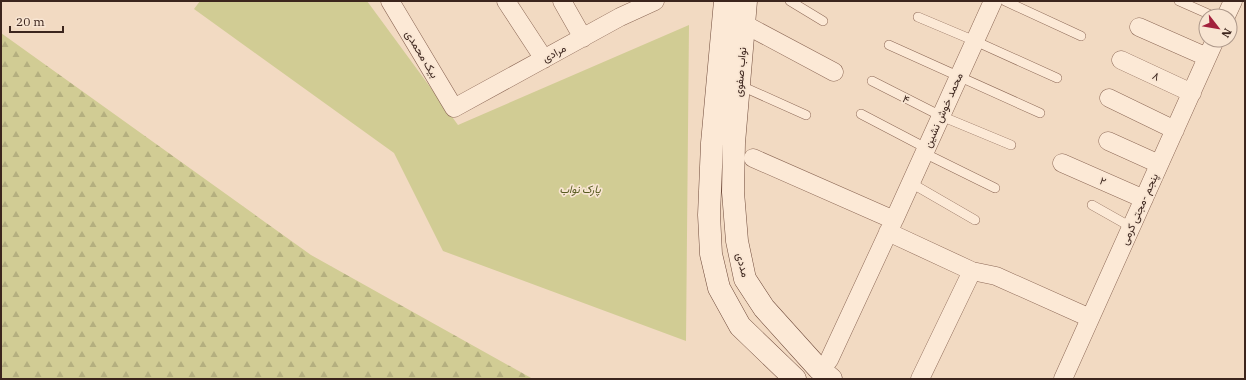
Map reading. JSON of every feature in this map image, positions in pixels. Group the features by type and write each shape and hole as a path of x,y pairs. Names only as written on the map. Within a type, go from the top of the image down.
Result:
{"street":[{"name":"بیک محمدی","path":"390,1 454,108"},
{"path":"506,1 544,59"},
{"path":"562,1 583,38"},
{"name":"مرادی","path":"454,108 620,17 655,1"},
{"name":"نواب صفوی","path":"712,143 725,1"},
{"name":"نواب صفوی","path":"734,143 746,1"},
{"name":"محمد خوش نشین","path":"830,370 891,226 993,2"},
{"path":"744,24 834,72"},
{"path":"1139,27 1207,57"},
{"name":"پنجم -مجتی کرمی","path":"1063,379 1211,48"},
{"name":"۸","path":"1121,60 1192,93"},
{"path":"1109,98 1175,130"},
{"path":"1108,141 1159,164"},
{"path":"734,143 712,143 709,215 711,254 719,288 740,326 795,379"},
{"name":"مددی","path":"734,143 733,192 737,241 745,279 764,308 818,368 830,370"},
{"path":"753,158 891,226 972,272 996,276 1090,318"},
{"name":"۲","path":"1062,164 1144,199"},
{"path":"920,379 972,272"}],"lane":[{"path":"790,1 823,21"},
{"path":"1179,1 1198,9"},
{"path":"993,2 1081,36"},
{"path":"918,18 975,41 1057,78"},
{"path":"889,45 1040,113"},
{"name":"۴","path":"872,81 941,116 1011,144"},
{"path":"739,85 806,115"},
{"path":"861,114 925,151 995,188"},
{"path":"911,183 975,220"},
{"path":"1092,205 1131,227"}],"green space":[{"name":"پارک نواب","path":"200,1 367,1 458,125 689,25 686,341 443,251 394,153 194,9"},
{"path":"1,33 311,255 533,379 1,379"}]}
